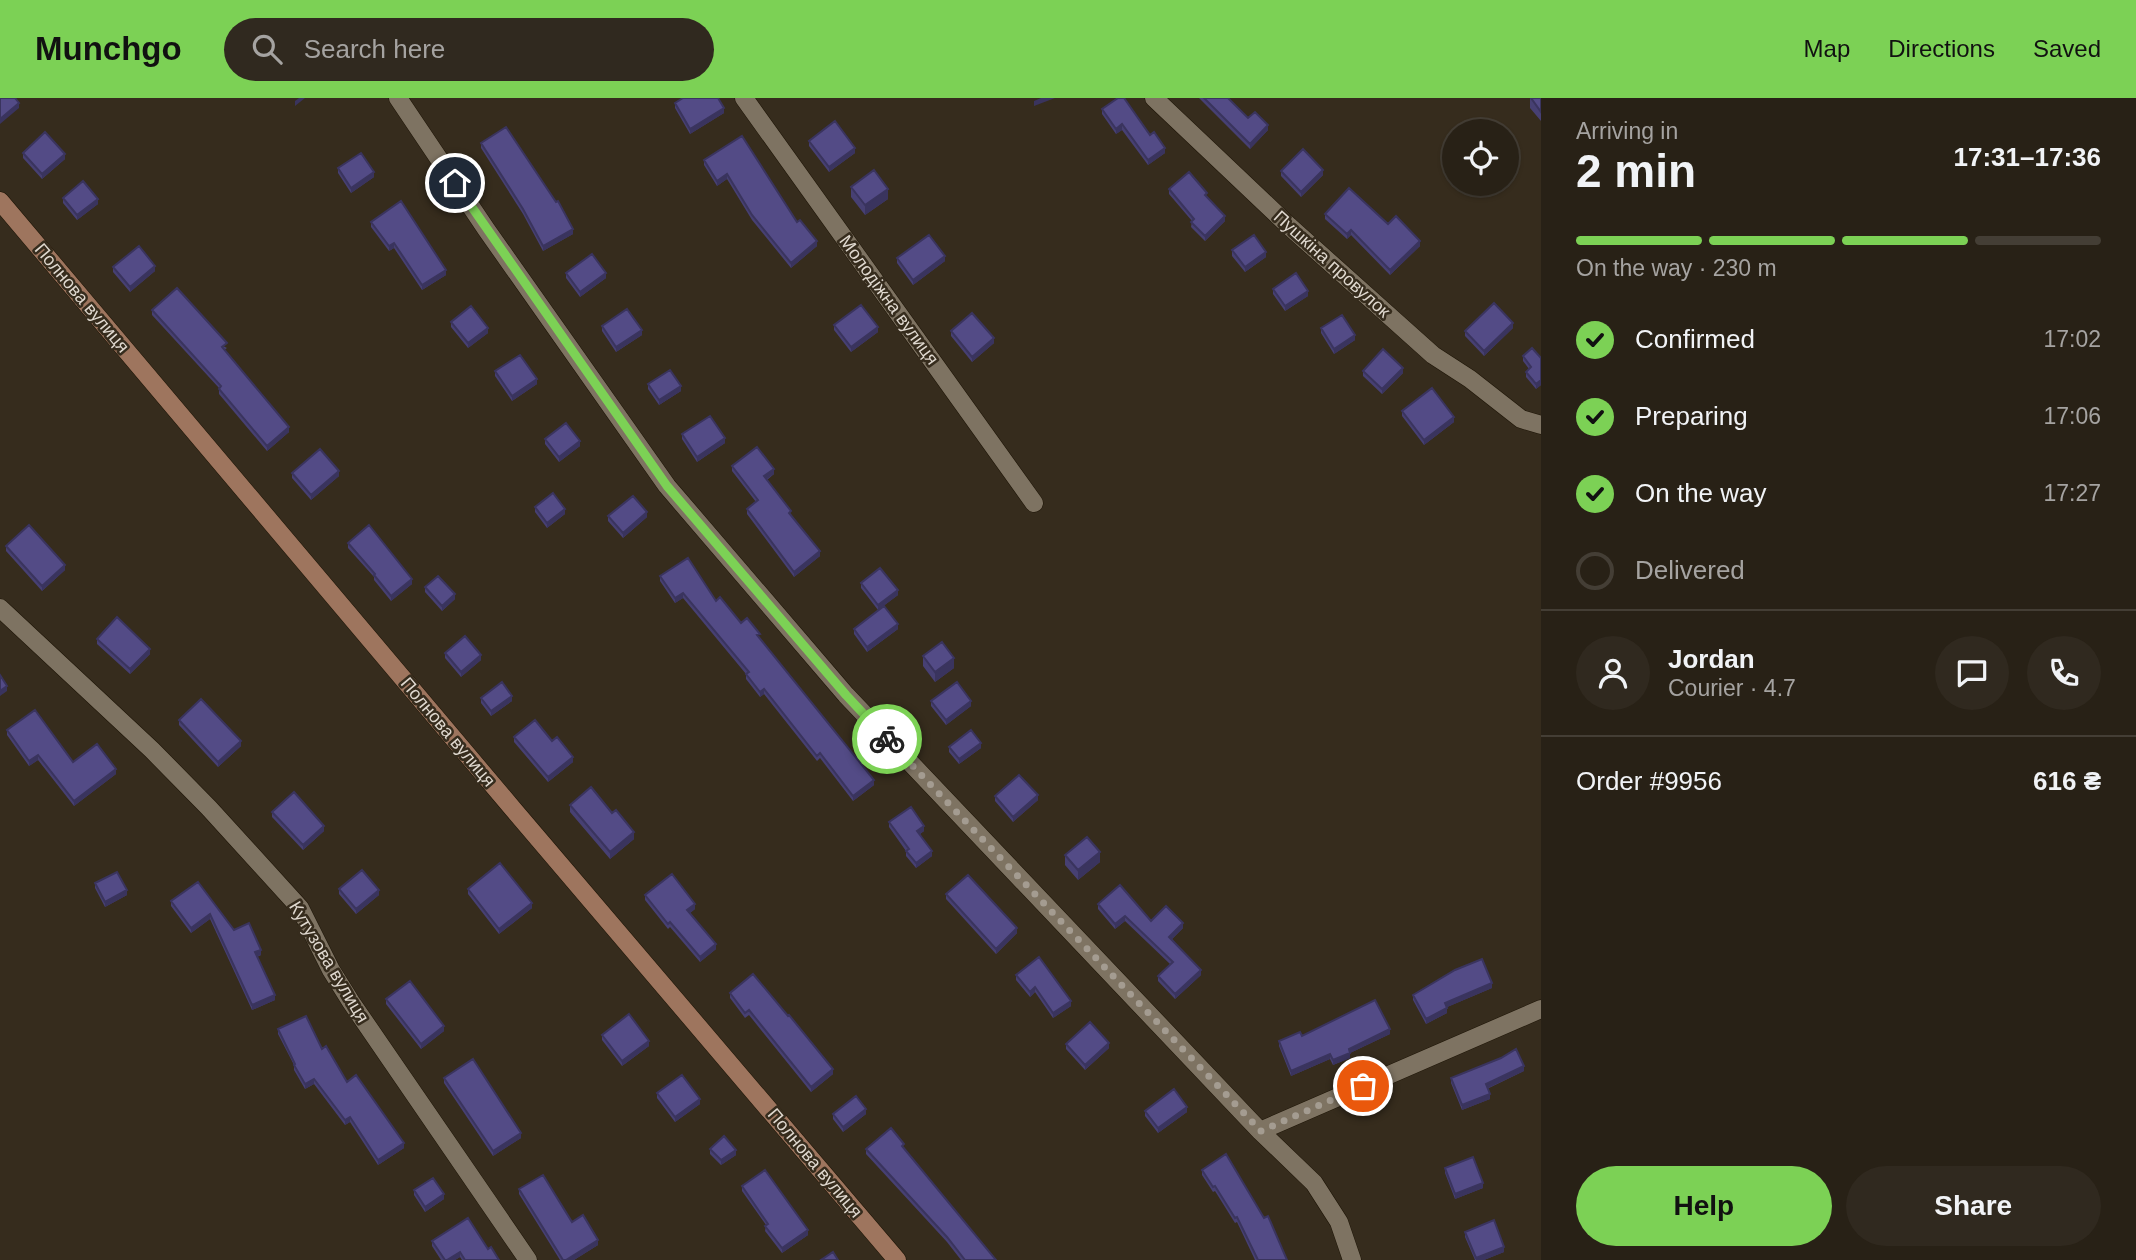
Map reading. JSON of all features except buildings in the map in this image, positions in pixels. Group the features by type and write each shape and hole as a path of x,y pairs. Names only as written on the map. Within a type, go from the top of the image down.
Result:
{"street":[{"path":"398,98 486,229 667,486 846,695 1261,1131 1314,1183 1339,1222 1352,1260"},
{"name":"Молодіжна вулиця","path":"744,98 1034,503"},
{"name":"Пушкіна провулок","path":"1154,98 1289,226 1433,355 1470,379 1521,419 1541,439"},
{"name":"Полнова вулиця","path":"0,201 897,1260"},
{"name":"Пушкіна провулок","path":"1521,419 1541,425"},
{"name":"Кутузова вулиця","path":"0,608 143,742 209,808 300,908 331,970 351,1002 528,1260"},
{"path":"1261,1131 1541,1009"}],"way so far":[{"path":"887,739 1261,1131 1363,1086"}],"route":[{"path":"455,183 667,486 887,739"}]}
